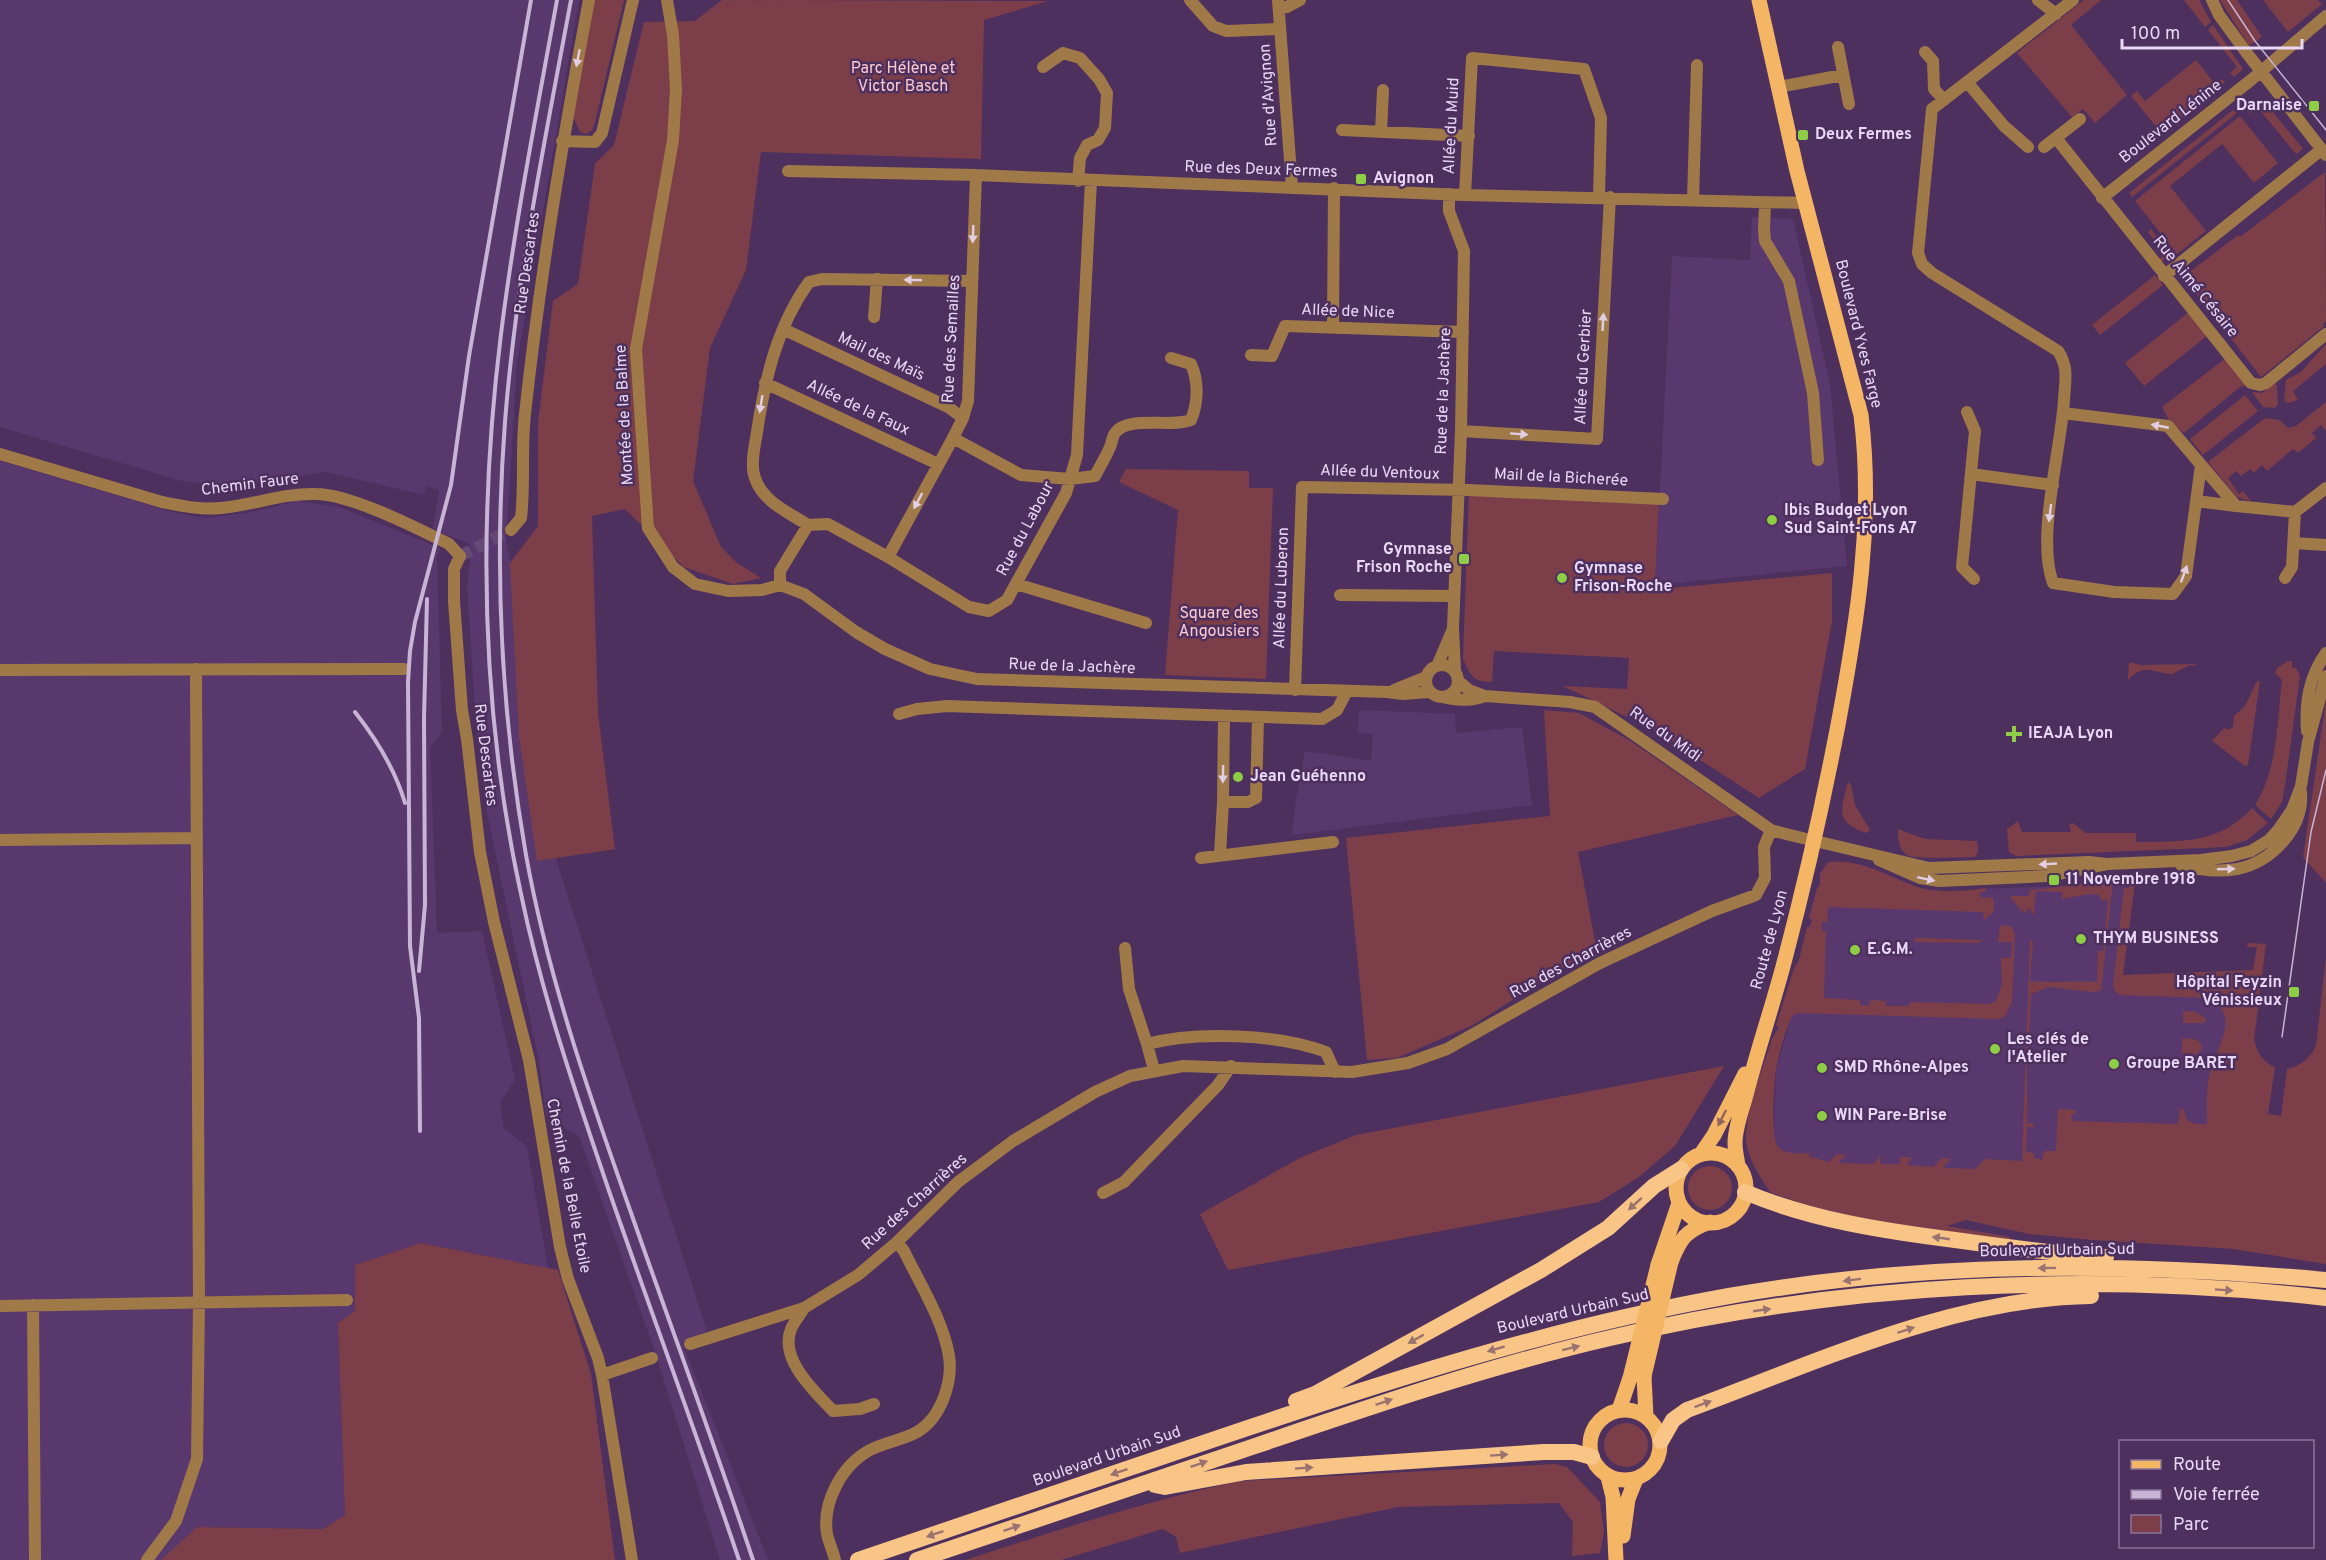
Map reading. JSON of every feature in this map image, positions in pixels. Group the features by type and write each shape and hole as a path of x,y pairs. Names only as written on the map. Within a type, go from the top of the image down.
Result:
{"highway":[{"path":"1254,1426 1264,1413 1315,1394 1541,1270 1608,1227 1654,1186 1681,1168"},
{"path":"1745,1192 1817,1216 1886,1230 2026,1250 2166,1259 2189,1269"},
{"name":"Boulevard Urbain Sud","path":"858,1560 1400,1377 1498,1348 1616,1318 1730,1296 1890,1275 1977,1269 2098,1266 2189,1269 2326,1280"},
{"name":"Boulevard Urbain Sud","path":"917,1560 1404,1395 1612,1337 1728,1314 1849,1297 2047,1285 2165,1286 2326,1298"},
{"path":"1661,1441 1673,1420 1687,1410 1877,1340 1950,1316 2025,1301 2073,1296 2145,1295 2165,1286"},
{"path":"1144,1483 1165,1486 1246,1472 1544,1452 1574,1452 1592,1457"}],"main road":[{"name":"Boulevard Yves Farge","path":"1759,0 1805,203 1854,381 1861,415 1866,462 1863,561 1855,629 1813,842"},
{"name":"Route de Lyon","path":"1738,1166 1735,1142 1758,1047 1785,961 1813,842"},
{"name":"Route de Lyon","path":"1701,1154 1714,1135 1758,1047"},
{"path":"1619,1410 1637,1377 1664,1264 1679,1203 1676,1191 1681,1168 1686,1162 1701,1154 1721,1154 1738,1166 1742,1173 1745,1192 1737,1210 1729,1217 1694,1228 1678,1243 1664,1264"},
{"path":"1679,1203 1692,1217 1710,1222"},
{"path":"1637,1377 1646,1417"},
{"path":"1619,1410 1638,1412 1646,1417 1658,1432 1661,1441 1660,1454 1655,1465 1647,1474 1636,1479 1617,1480 1608,1477 1601,1472 1592,1457 1591,1439 1598,1423 1607,1415 1619,1410"},
{"path":"1608,1477 1613,1497 1616,1560"},
{"path":"1621,1560 1628,1499 1636,1479"}],"street":[{"name":"Rue Descartes","path":"511,530 517,525 522,511 524,418 536,320 562,141 589,0"},
{"path":"562,141 595,142 602,133 633,0"},
{"name":"Montée de la Balme","path":"667,0 673,35 676,89 673,140 636,349 648,528 673,567 696,584 728,591 762,590 780,585"},
{"path":"1190,0 1213,26 1226,32 1280,29"},
{"path":"1278,4 1287,7 1300,0"},
{"path":"2038,0 2056,14"},
{"path":"2073,0 1932,109 1918,253 1922,264 1932,273 2058,351 2066,368 2063,413 2048,527 2048,568 2053,583 2114,592 2173,594 2186,576 2201,465"},
{"path":"2164,276 2324,153 2219,15 2212,0"},
{"name":"Rue d'Avignon","path":"1278,4 1292,187"},
{"name":"Boulevard Lénine","path":"2102,198 2326,16"},
{"path":"1838,47 1849,104"},
{"path":"1925,52 1933,61 1934,89 1944,100"},
{"name":"Rue du Labour","path":"808,525 828,524 888,557 969,607 989,611 1007,600 1066,493 1077,455 1085,181 1080,158 1087,145 1098,140 1105,128 1107,93 1099,79 1080,57 1063,53 1043,67"},
{"name":"Allée du Muid","path":"1465,195 1472,58 1584,69 1601,118 1604,197"},
{"path":"1693,200 1697,65"},
{"path":"1778,87 1843,75"},
{"path":"1967,82 2004,126 2028,147"},
{"path":"1380,132 1383,90"},
{"path":"2044,147 2080,119"},
{"path":"1342,130 1469,136"},
{"name":"Rue Aimé Césaire","path":"2056,138 2251,383 2255,385 2266,383 2326,334"},
{"name":"Rue des Deux Fermes","path":"788,171 976,175 1465,195 1604,197 1765,204 1805,203"},
{"name":"Rue des Semailles","path":"888,557 954,438 968,401 976,175"},
{"path":"1333,328 1334,188"},
{"name":"Rue de la Jachère","path":"1449,194 1449,210 1464,251 1461,431 1453,628 1456,676"},
{"name":"Allée du Gerbier","path":"1461,431 1597,439 1604,197"},
{"path":"1765,204 1765,241 1789,281 1813,393 1818,460"},
{"path":"780,585 780,572 808,525 767,499 754,477 754,447 765,383 783,329 809,282 822,279 972,281"},
{"path":"874,317 877,279"},
{"name":"Allée de Nice","path":"1251,355 1272,356 1285,326 1463,332"},
{"name":"Mail des Maïs","path":"783,329 948,407 963,418"},
{"path":"954,438 1021,475 1070,478 1095,476 1114,434 1124,426 1142,423 1181,424 1191,420 1196,408 1196,376 1191,364 1171,358"},
{"name":"Allée de la Faux","path":"765,383 938,464"},
{"path":"1967,412 1975,430 1962,567 1974,579"},
{"path":"2063,413 2168,426 2236,506"},
{"name":"Chemin Faure","path":"0,454 182,506 222,508 299,494 334,496 437,538 449,544 460,556"},
{"path":"1971,474 2053,485"},
{"name":"Allée du Ventoux","path":"1302,487 1457,491"},
{"name":"Allée du Luberon","path":"1295,690 1302,487"},
{"path":"2196,501 2295,512 2326,488"},
{"name":"Mail de la Bicherée","path":"1457,491 1663,499"},
{"path":"2285,578 2292,567 2295,512"},
{"path":"2294,543 2326,545"},
{"name":"Rue Descartes","path":"460,556 454,570 455,612 462,710 469,749 480,852"},
{"path":"1016,584 1146,623"},
{"name":"Rue de la Jachère","path":"780,585 804,594 856,632 885,649 930,669 977,679 1403,694 1429,692"},
{"path":"1340,595 1454,596"},
{"name":"Rue de la Jachère","path":"1437,666 1453,628"},
{"path":"2308,742 2306,713 2308,692 2313,675 2326,653"},
{"path":"1437,666 1447,666 1456,676 1455,691 1446,698 1436,697 1426,688 1426,677 1430,670 1437,666"},
{"path":"147,1560 176,1521 197,1459 199,1303 196,669"},
{"path":"0,670 404,669"},
{"name":"Rue du Midi","path":"1456,676 1469,690 1485,696 1570,702 1595,707 1771,830 1873,856 1911,875 1939,881 2048,876 2107,864 2171,862 2232,856 2251,851 2269,840 2292,810 2301,786 2308,742"},
{"path":"2308,742 2326,676"},
{"name":"Rue de la Jachère","path":"1388,692 1426,677"},
{"path":"899,714 917,709 947,706 1322,719 1337,710 1347,691"},
{"name":"Rue du Midi","path":"1446,698 1473,700 1485,696"},
{"path":"1220,855 1224,716"},
{"path":"1223,802 1248,802 1256,798 1258,717"},
{"name":"Rue des Charrières","path":"690,1344 804,1308 858,1275 897,1242 958,1182 1013,1141 1095,1092 1130,1076 1183,1066 1231,1066 1335,1072 1366,1071 1408,1063 1448,1049 1600,963 1712,911 1756,895 1765,878 1764,847 1771,830"},
{"path":"0,840 196,838"},
{"path":"1201,858 1333,842"},
{"name":"Chemin de la Belle Etoile","path":"480,852 494,922 529,1060 560,1247 568,1279 598,1358 602,1375 632,1560"},
{"path":"1125,948 1129,989 1154,1070"},
{"path":"1147,1044 1170,1038 1202,1037 1248,1038 1305,1044 1326,1052 1335,1072"},
{"path":"1103,1193 1124,1182 1218,1085 1231,1066"},
{"path":"835,1560 827,1533 827,1517 831,1496 847,1468 870,1450 919,1431 936,1412 946,1393 950,1370 949,1354 940,1325 904,1251 897,1242"},
{"path":"0,1306 347,1300"},
{"path":"33,1305 34,1560"},
{"path":"804,1308 791,1330 789,1349 796,1365 815,1393 833,1411 860,1409 874,1404"},
{"path":"602,1375 652,1358"}],"shaded area":[{"path":"0,0 579,0 517,362 506,542 528,638 555,856 707,1331 682,1342 768,1560 720,1560 655,1352 579,1136 546,1116 540,1066 485,803 475,709 467,584 470,544 433,529 439,490 426,486 424,495 326,472 235,486 209,485 182,481 0,427"},
{"path":"1752,217 1793,219 1830,384 1847,566 1655,585 1672,256 1750,260"},
{"path":"0,461 176,513 205,518 252,512 297,501 339,507 440,548 437,559 442,732 430,747 437,933 482,931 515,1080 500,1103 504,1128 527,1147 548,1268 420,1243 355,1265 355,1311 338,1323 345,1515 323,1529 198,1527 161,1560 0,1560"},
{"path":"1359,710 1455,714 1456,733 1522,727 1532,805 1292,835 1305,751 1371,761 1373,734 1358,733"},
{"path":"2133,883 2120,989 2260,997 2254,1039 2257,1052 2268,1064 2275,1067 2268,1114 2281,1116 2287,1069 2283,1150 2063,1192 1864,1169 1783,1155 1777,1146 1774,1134 1776,1071 1823,900 1979,906 1980,889"}],"green space":[{"path":"594,0 624,0 595,122 592,130 586,134 580,132 573,117"},
{"name":"Parc Hélène et Victor Basch","path":"722,0 1048,1 984,20 981,159 761,152 746,270 710,348 693,481 721,547 737,563 761,578 733,584 684,567 625,509 592,516 598,713 615,849 537,861 519,736 510,563 538,526 538,423 553,301 578,284 595,164 614,145 644,22 695,21"},
{"path":"2084,0 2101,0 2071,25 2127,95 2095,123 2083,109 2072,117 2017,53"},
{"path":"2184,0 2199,0 2211,22 2205,27"},
{"path":"2220,0 2237,0 2262,37 2249,46"},
{"path":"2263,0 2318,0 2322,4 2288,32"},
{"path":"2213,25 2243,69 2234,77 2230,73 2237,67 2208,30"},
{"path":"2196,60 2215,84 2223,79 2225,82 2170,127 2166,122 2158,129 2131,96 2137,91 2145,101"},
{"path":"2262,99 2303,149 2296,154 2258,108 2250,114 2248,111"},
{"path":"2233,110 2237,113 2132,197 2129,193"},
{"path":"2240,116 2278,163 2254,183 2222,144 2170,186 2206,231 2177,254 2135,201"},
{"path":"2325,172 2326,321 2323,323 2324,326 2261,377 2183,277"},
{"path":"2151,229 2171,255 2160,263 2158,260 2165,254 2148,232"},
{"path":"2155,275 2163,285 2100,335 2092,325"},
{"path":"2189,312 2207,336 2144,386 2125,363"},
{"path":"2326,344 2326,364 2293,391 2298,400 2288,403 2284,401 2286,380 2301,372"},
{"path":"2226,358 2246,385 2240,387 2184,433 2170,422 2162,407"},
{"path":"2274,384 2277,385 2278,404 2275,408 2263,407 2252,392 2262,393"},
{"path":"2245,395 2258,411 2203,455 2190,439"},
{"path":"2326,402 2326,431 2321,425 2312,433 2316,438 2298,453 2293,449 2267,471 2262,465 2254,473 2250,469 2241,476 2236,471 2228,478 2239,494 2243,491 2251,501 2237,497 2208,462 2265,418 2280,420 2288,428 2296,426"},
{"name":"Square des Angousiers","path":"1126,469 1249,471 1249,488 1273,488 1266,679 1165,675 1178,510 1119,482"},
{"path":"1469,490 1659,499 1655,585 1671,588 1832,573 1832,621 1805,769 1759,798 1646,725 1648,720 1632,712 1627,717 1563,686 1627,689 1629,658 1494,651 1492,682 1476,679 1463,658"},
{"path":"2292,661 2292,667 2296,668 2300,676 2282,802 2271,819 2255,805 2268,776 2275,744 2282,680 2275,673 2277,668"},
{"path":"2129,662 2141,665 2197,664 2172,674 2144,670 2128,680"},
{"path":"2257,681 2260,681 2248,765 2245,766 2212,741 2224,728 2228,730 2233,727 2234,716 2245,706"},
{"path":"2326,701 2326,883 2303,857"},
{"path":"1544,710 1579,713 1629,740 1738,815 1578,852 1596,947 1473,1025 1397,1058 1367,1060 1346,838 1550,816"},
{"path":"1848,781 1855,805 1870,830 1866,833 1848,824 1844,819 1842,807"},
{"path":"2252,808 2268,823 2247,840 2226,847 2016,856 2009,852 2007,829 2018,821 2022,832 2071,832 2069,824 2073,823 2086,833 2136,833 2136,842 2184,841 2212,835 2226,829"},
{"path":"1898,829 1925,839 1977,841 1978,851 1975,857 1912,857 1904,853 1900,847"},
{"path":"1828,862 1864,866 1928,890 1954,891 1986,888 1986,891 1980,893 1980,897 1993,898 1994,906 1992,914 1984,920 1983,912 1828,907 1827,922 1822,922 1822,931 1826,931 1824,998 1860,1000 1860,1005 1869,1006 1870,1000 1886,1001 1886,1006 1909,1006 1910,1002 1990,1004 1996,1001 2002,985 2001,958 2011,958 2012,942 1998,942 2000,926 2006,925 2012,927 2015,935 2012,1002 2005,1016 1999,1019 1797,1013 1792,1016 1777,1063 1775,1077 1774,1135 1779,1148 1790,1153 1811,1153 1808,1156 1829,1162 1837,1154 1846,1155 1838,1163 1873,1164 1881,1156 1880,1164 1900,1164 1900,1157 1912,1157 1907,1165 1933,1167 1942,1158 1951,1159 1944,1166 1945,1168 1975,1169 1985,1159 2022,1161 2030,941 2033,941 2030,981 2097,982 2098,951 2103,951 2108,900 2100,900 2100,895 2090,894 2062,899 2062,892 2036,891 2034,914 2031,913 2031,909 2027,909 2027,913 2020,910 2010,896 2029,896 2030,890 2103,880 2113,880 2101,990 2093,992 2049,987 2031,994 2028,1054 2037,1055 2037,1059 2027,1059 2027,1123 2034,1124 2034,1127 2027,1127 2026,1152 2034,1153 2034,1158 2042,1160 2044,1151 2056,1151 2058,1109 2076,1110 2075,1114 2071,1115 2072,1121 2178,1124 2180,1108 2184,1110 2187,1120 2196,1124 2207,1124 2209,1077 2224,1034 2224,1014 2219,1005 2208,998 2120,995 2115,991 2113,985 2124,888 2129,888 2129,884 2125,883 2126,877 2136,875 2123,975 2253,970 2257,947 2247,947 2248,943 2266,944 2254,1039 2261,1056 2275,1067 2268,1114 2281,1116 2287,1069 2304,1061 2316,1046 2326,956 2326,1264 2234,1249 2029,1234 1966,1220 1947,1226 2010,1237 2010,1240 1858,1217 1770,1192 1757,1171 1747,1147 1747,1123 1772,1039 1779,1027 1776,1026 1794,968 1799,960 1807,927 1810,927 1812,920 1809,918 1817,888 1820,885 1820,874"},
{"path":"1915,938 1982,940 1979,943 1914,942"},
{"path":"2183,1011 2196,1012 2205,1018 2205,1023 2183,1023"},
{"path":"2182,1038 2198,1041 2202,1050 2195,1055 2182,1055"},
{"path":"1724,1066 1675,1146 1639,1177 1599,1202 1228,1270 1200,1214 1300,1158 1356,1135"},
{"path":"1710,1166 1719,1167 1726,1172 1731,1179 1731,1197 1726,1204 1719,1209 1710,1210 1701,1209 1694,1204 1689,1197 1688,1188 1689,1179 1694,1172 1701,1167"},
{"path":"420,1243 558,1270 591,1374 615,1560 161,1560 197,1527 323,1529 345,1515 338,1323 355,1311 355,1265"},
{"path":"1626,1423 1635,1424 1642,1429 1647,1436 1647,1454 1642,1461 1635,1466 1626,1467 1617,1466 1610,1461 1605,1454 1604,1445 1605,1436 1610,1429 1617,1424"},
{"path":"1555,1464 1567,1467 1600,1502 1604,1532 1600,1553 1572,1556 1573,1522 1559,1503 1398,1507 1180,1553 1176,1537 1163,1529 1061,1560 966,1560 1102,1517 1240,1481"}],"tunnel":[{"path":"460,556 511,530"}],"tram line":[{"path":"2228,0 2255,41 2326,130"},
{"path":"2282,1037 2311,832 2326,770"}],"railway":[{"path":"420,1131 419,1018 410,946 408,682 410,651 415,622 451,485 469,356 531,0"},
{"path":"557,0 513,250 494,404 489,474 487,615 498,755 508,825 529,932 560,1042 608,1188 739,1560"},
{"path":"571,0 524,263 505,422 500,585 505,693 517,801 535,901 571,1035 753,1560"},
{"path":"419,971 425,905 424,718 427,599"},
{"path":"355,712 384,755 405,803"}],"place":[{"name":"Darnaise","path":"2314,106"},
{"name":"Deux Fermes","path":"1803,135"},
{"name":"Avignon","path":"1361,179"},
{"name":"Ibis Budget Lyon Sud Saint-Fons A7","path":"1772,520"},
{"name":"Gymnase Frison Roche","path":"1464,559"},
{"name":"Gymnase Frison-Roche","path":"1562,578"},
{"name":"IEAJA Lyon","path":"2014,734"},
{"name":"Jean Guéhenno","path":"1238,777"},
{"name":"11 Novembre 1918","path":"2054,880"},
{"name":"THYM BUSINESS","path":"2081,939"},
{"name":"E.G.M.","path":"1855,950"},
{"name":"Hôpital Feyzin Vénissieux","path":"2294,992"},
{"name":"Les clés de l'Atelier","path":"1995,1049"},
{"name":"Groupe BARET","path":"2114,1064"},
{"name":"SMD Rhône-Alpes","path":"1822,1068"},
{"name":"WIN Pare-Brise","path":"1822,1116"}]}
